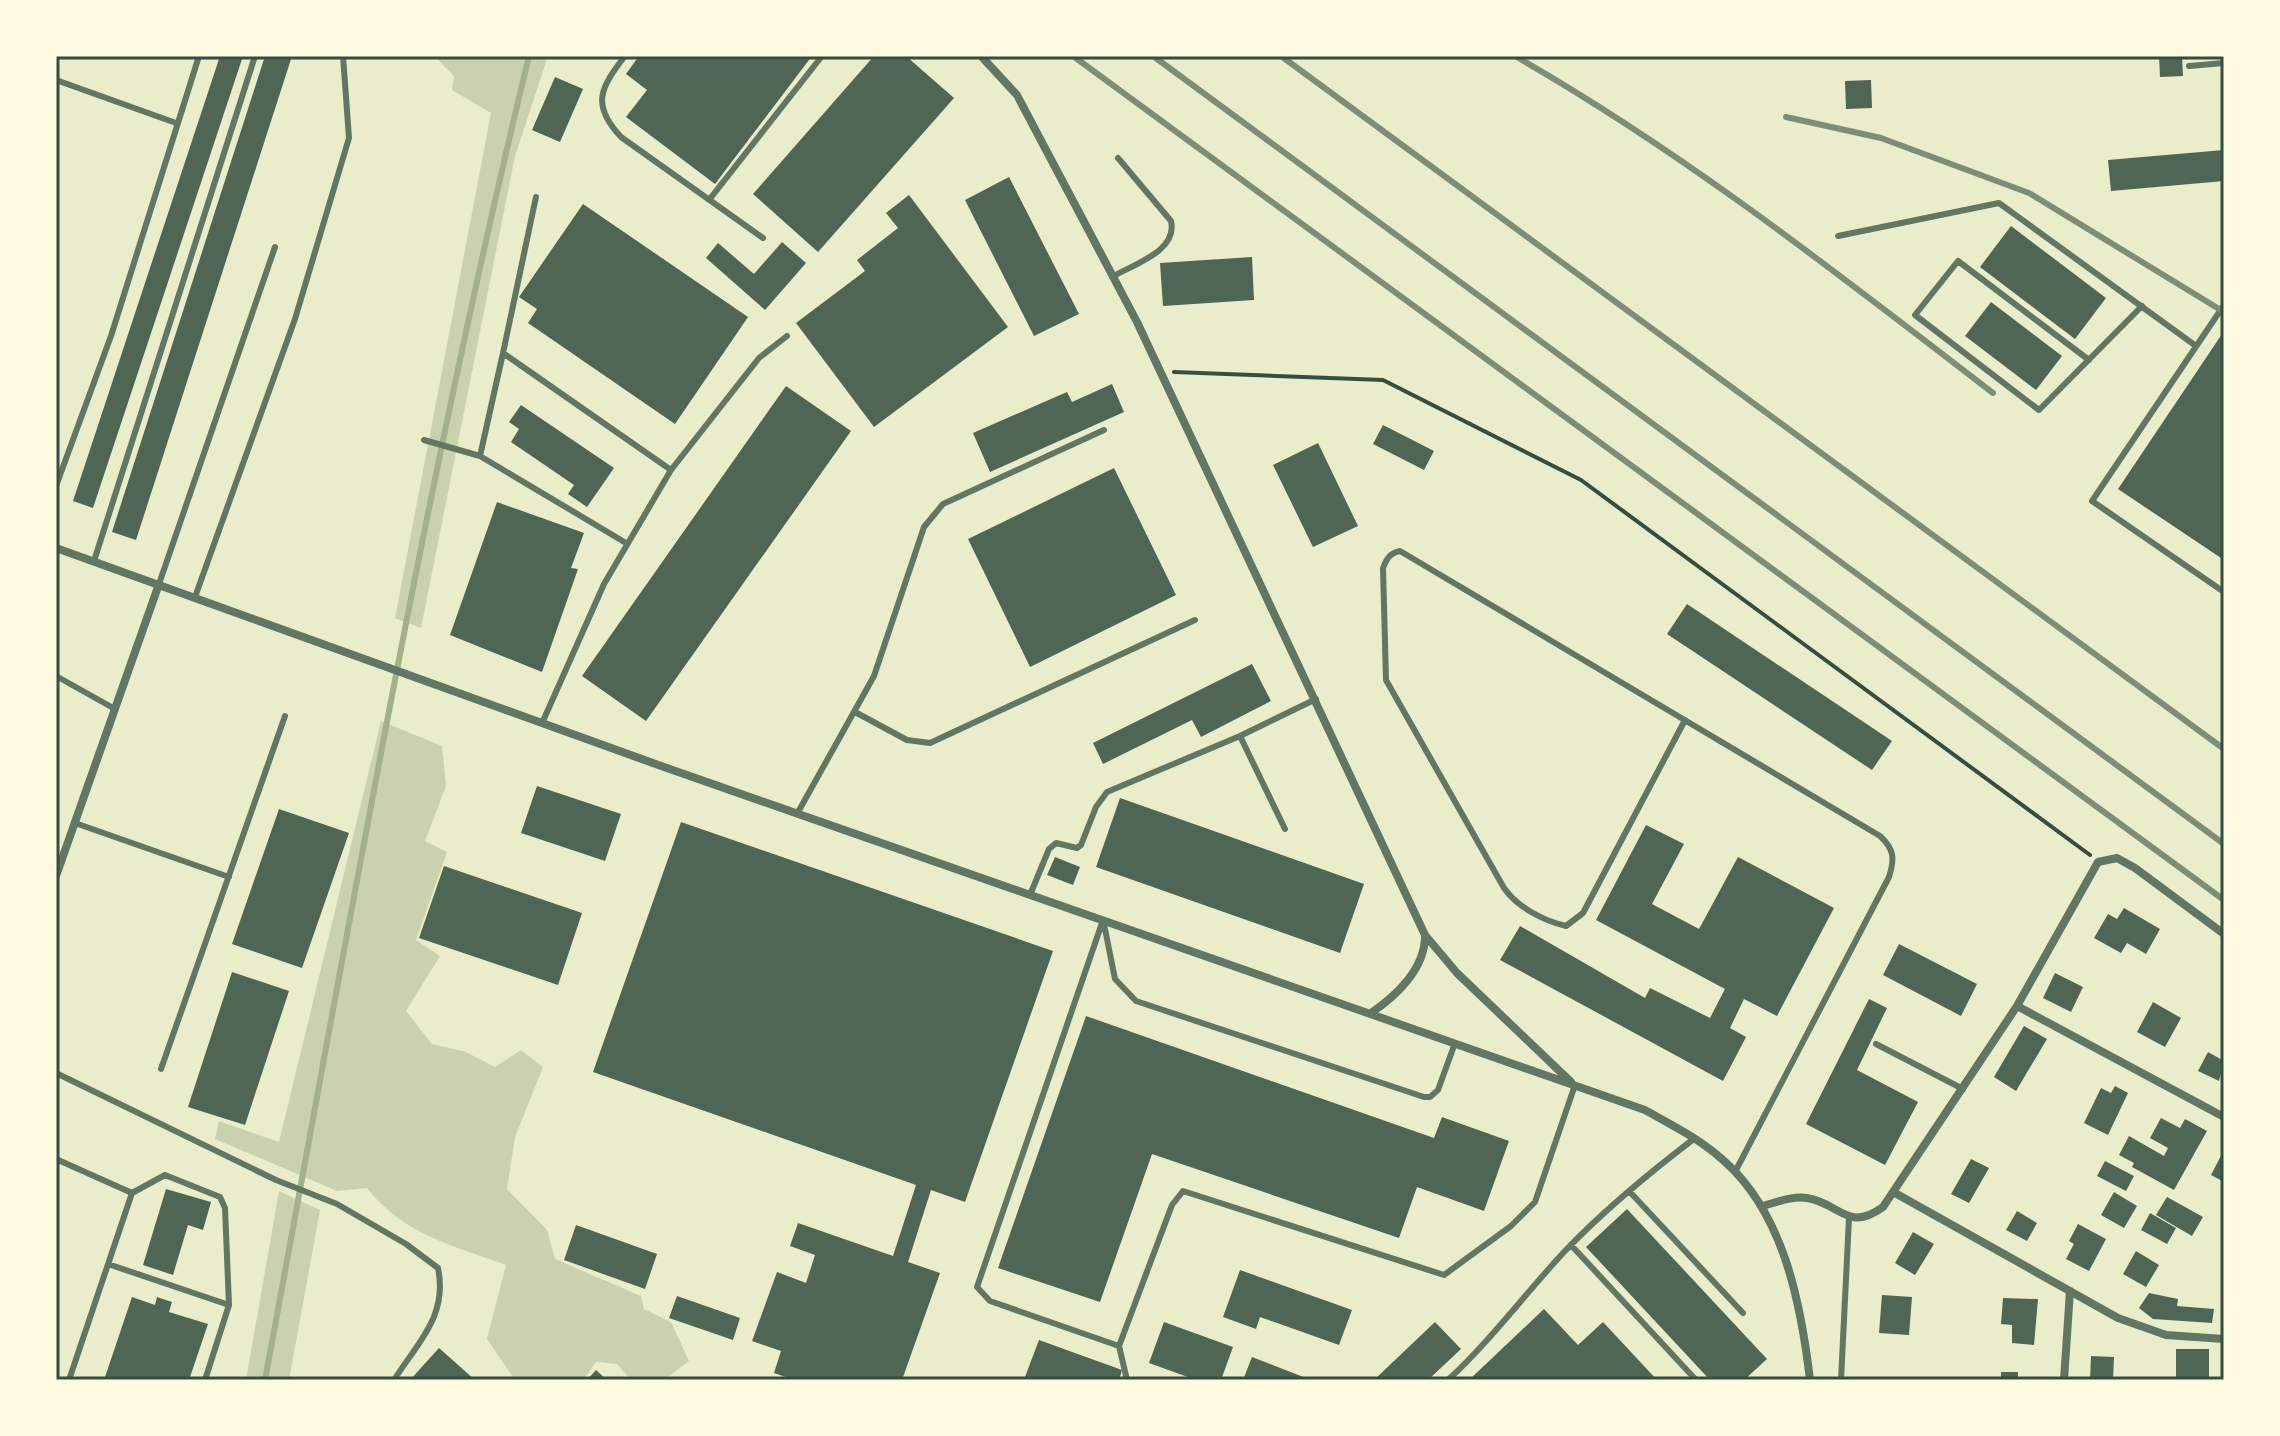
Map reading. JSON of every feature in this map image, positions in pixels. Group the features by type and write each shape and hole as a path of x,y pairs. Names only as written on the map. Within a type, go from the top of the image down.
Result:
{"street":[{"path":"981,56 1017,95 1160,371 1425,935 1457,973 1575,1085"},
{"path":"56,548 797,814 1645,1110 1695,1138 1735,1172 1763,1206 1802,1319 1810,1380"},
{"path":"56,876 159,584"},
{"path":"1763,1206 1792,1198 1810,1198 1849,1218 1869,1217 1895,1193 2017,1006 2095,865 2117,858 2224,934"},
{"path":"1371,1013 1394,995 1413,971 1425,949 1425,935"},
{"path":"2017,1006 2224,1117"},
{"path":"1895,1193 2118,1318 2166,1335 2224,1339"},
{"path":"2064,1380 2070,1291"}],"lane":[{"path":"56,486 111,336 199,56"},
{"path":"94,561 255,56"},
{"path":"195,597 295,319 349,138 343,56"},
{"path":"625,56 607,80 601,100 605,120 621,137 763,238"},
{"path":"709,200 822,56"},
{"path":"2189,66 2224,63"},
{"path":"56,80 176,123"},
{"path":"1112,277 1160,250 1171,240 1173,230 1171,221 1118,158"},
{"path":"480,456 536,197"},
{"path":"1838,236 1999,203 2196,346"},
{"path":"159,584 275,247"},
{"path":"2089,360 1958,261 1915,315 2039,410 2089,360 2142,306"},
{"path":"2224,305 2092,501 2224,592"},
{"path":"543,721 604,584 671,470 759,358 787,336"},
{"path":"503,353 671,470"},
{"path":"797,814 874,676 924,527 933,514 943,504 1104,430"},
{"path":"424,440 480,456 626,543"},
{"path":"1685,720 1583,913 1566,926 1555,923 1514,901 1504,888 1386,680 1383,568 1386,560 1391,553 1400,551 1685,720 1880,836 1892,847 1894,862 1735,1172"},
{"path":"855,712 907,740 930,743 1195,620"},
{"path":"56,676 115,709"},
{"path":"1030,895 1049,849 1056,843 1077,848 1081,845 1096,807 1107,792 1240,736 1316,699"},
{"path":"161,1069 285,716"},
{"path":"1240,736 1285,829"},
{"path":"75,823 229,877"},
{"path":"1103,920 1115,979 1136,1001 1424,1097 1430,1097 1438,1090 1455,1043"},
{"path":"1103,920 977,1287 990,1301 1119,1346"},
{"path":"1876,1044 1963,1089"},
{"path":"56,1073 276,1180 337,1204 406,1244 438,1268 443,1292 434,1319 394,1380"},
{"path":"1127,1380 1119,1346 1172,1205 1183,1191 1444,1275 1511,1226 1535,1202 1575,1085"},
{"path":"1448,1380 1489,1342 1571,1245 1629,1191 1695,1138"},
{"path":"56,1159 132,1193"},
{"path":"69,1380 132,1193 165,1175 220,1197 225,1208 229,1305 205,1380"},
{"path":"1629,1191 1743,1313"},
{"path":"1841,1380 1849,1218"},
{"path":"1571,1245 1696,1380"},
{"path":"108,1264 229,1305"}],"path":[{"path":"1160,371 1383,380 1581,480 2095,865"}],"green space":[{"path":"434,56 548,56 515,156 421,628 395,618 491,113 452,90 454,76"},
{"path":"381,721 442,746 446,786 425,841 447,852 416,940 440,956 406,1011 432,1044 466,1052 495,1067 521,1050 543,1067 515,1137 507,1189 547,1230 555,1259 641,1296 644,1309 671,1322 689,1361 664,1380 631,1380 617,1364 596,1362 583,1380 515,1380 487,1339 506,1265 413,1228 381,1204 367,1188 337,1191 215,1139 219,1121 279,1142"},
{"path":"279,1191 320,1210 289,1380 246,1380"}],"building":[{"path":"220,56 243,56 93,508 73,501"},
{"path":"265,56 292,56 136,540 112,532"},
{"path":"639,56 812,56 715,184 626,117 647,90 626,74"},
{"path":"874,56 906,56 954,98 818,252 753,194"},
{"path":"2159,56 2182,56 2183,76 2160,77"},
{"path":"555,77 583,89 560,142 532,130"},
{"path":"1871,80 1872,108 1846,109 1845,81"},
{"path":"2224,150 2224,181 2111,191 2108,160"},
{"path":"1009,177 1079,314 1034,336 965,200"},
{"path":"909,195 1008,327 874,427 796,323 865,271 857,260 898,228 886,213"},
{"path":"583,204 748,317 675,424 528,323 537,309 519,297"},
{"path":"2011,226 2106,298 2075,339 1980,267"},
{"path":"782,242 806,263 765,310 706,258 718,243 754,274"},
{"path":"1252,257 1254,300 1163,306 1160,263"},
{"path":"1991,302 2062,356 2036,390 1965,336"},
{"path":"2224,331 2224,560 2118,489"},
{"path":"1112,384 1124,412 990,472 973,433 1067,392 1072,402"},
{"path":"786,386 851,431 646,721 582,676"},
{"path":"521,405 614,468 587,507 568,494 574,485 511,442 519,429 509,422"},
{"path":"1383,425 1434,451 1424,470 1373,444"},
{"path":"1318,443 1358,526 1313,547 1273,465"},
{"path":"1114,468 1176,595 1030,667 968,539"},
{"path":"497,502 584,533 571,568 578,569 542,672 450,635"},
{"path":"1687,604 1892,741 1872,770 1667,634"},
{"path":"1252,664 1271,701 1201,737 1192,720 1103,764 1093,743"},
{"path":"537,786 621,814 605,861 521,833"},
{"path":"1120,798 1364,884 1340,953 1096,867"},
{"path":"279,809 349,833 302,968 232,944"},
{"path":"681,822 1053,951 965,1202 931,1190 908,1262 940,1273 902,1380 794,1380 774,1373 781,1351 752,1341 777,1272 806,1283 815,1255 790,1246 798,1223 893,1256 916,1185 593,1072"},
{"path":"1646,825 1684,844 1652,904 1699,929 1738,857 1834,908 1777,1016 1744,999 1730,1028 1746,1037 1723,1081 1500,960 1520,926 1645,998 1650,988 1710,1018 1725,989 1596,920"},
{"path":"1055,857 1080,867 1073,885 1047,875"},
{"path":"444,866 582,913 558,985 419,938"},
{"path":"2124,908 2160,929 2146,954 2127,943 2121,953 2094,938 2108,914 2117,919"},
{"path":"1899,944 1977,984 1961,1016 1883,975"},
{"path":"232,972 289,991 245,1125 188,1107"},
{"path":"2055,973 2083,987 2071,1012 2043,998"},
{"path":"1869,999 1887,1008 1857,1070 1918,1102 1885,1165 1806,1124"},
{"path":"2153,1002 2181,1018 2165,1047 2137,1032"},
{"path":"1086,1016 1434,1138 1442,1117 1509,1141 1484,1211 1417,1187 1399,1238 1152,1154 1100,1302 998,1268"},
{"path":"2024,1026 2047,1039 2016,1091 1994,1077"},
{"path":"2208,1052 2224,1061 2219,1081 2198,1071"},
{"path":"2115,1086 2128,1093 2108,1135 2084,1123 2101,1088 2111,1093"},
{"path":"2161,1118 2180,1128 2185,1119 2207,1131 2174,1190 2132,1167 2134,1163 2119,1155 2129,1136 2164,1156 2168,1148 2150,1138"},
{"path":"2224,1150 2224,1182 2211,1175"},
{"path":"1971,1159 1989,1168 1969,1203 1951,1194"},
{"path":"2105,1161 2134,1176 2126,1191 2097,1176"},
{"path":"166,1189 211,1202 203,1230 188,1225 173,1275 143,1265"},
{"path":"2114,1192 2137,1206 2124,1228 2101,1215"},
{"path":"2167,1197 2203,1217 2192,1236 2156,1215"},
{"path":"1627,1209 1767,1359 1744,1380 1710,1380 1586,1247"},
{"path":"2017,1211 2037,1223 2027,1241 2006,1230"},
{"path":"2150,1213 2176,1228 2167,1244 2141,1230"},
{"path":"2078,1224 2106,1239 2089,1271 2066,1259 2074,1244 2069,1241"},
{"path":"576,1225 657,1254 645,1289 564,1260"},
{"path":"1913,1232 1934,1244 1915,1275 1895,1263"},
{"path":"2136,1251 2159,1265 2146,1287 2123,1274"},
{"path":"1240,1270 1352,1310 1339,1345 1260,1317 1256,1329 1223,1317"},
{"path":"2149,1293 2178,1299 2177,1306 2214,1309 2212,1323 2153,1319 2139,1308"},
{"path":"1882,1295 1912,1297 1909,1335 1879,1333"},
{"path":"677,1296 740,1318 733,1340 669,1318"},
{"path":"132,1297 155,1305 157,1297 172,1302 169,1312 208,1324 189,1380 104,1380"},
{"path":"2003,1298 2038,1299 2034,1345 2012,1343 2012,1325 2001,1324"},
{"path":"1544,1309 1578,1345 1603,1322 1657,1380 1469,1380"},
{"path":"1164,1322 1233,1347 1221,1380 1196,1380 1149,1363"},
{"path":"1435,1322 1461,1349 1428,1380 1374,1380"},
{"path":"1039,1340 1122,1370 1119,1380 1025,1377"},
{"path":"439,1348 475,1380 410,1380"},
{"path":"2176,1349 2209,1349 2209,1380 2176,1380"},
{"path":"2091,1356 2114,1357 2113,1380 2090,1380"},
{"path":"1252,1357 1306,1378 1243,1380"},
{"path":"596,1370 607,1380 587,1380"},
{"path":"2001,1372 2018,1372 2018,1380 2001,1380"}],"waterway":[{"path":"265,1380 421,550 529,56"}],"railway":[{"path":"1073,56 2224,900"},
{"path":"1153,56 2224,844"},
{"path":"1281,56 2224,749"},
{"path":"1515,56 1640,133 1760,216 1993,393"},
{"path":"1786,117 1881,138 2029,193 2224,312"}]}
